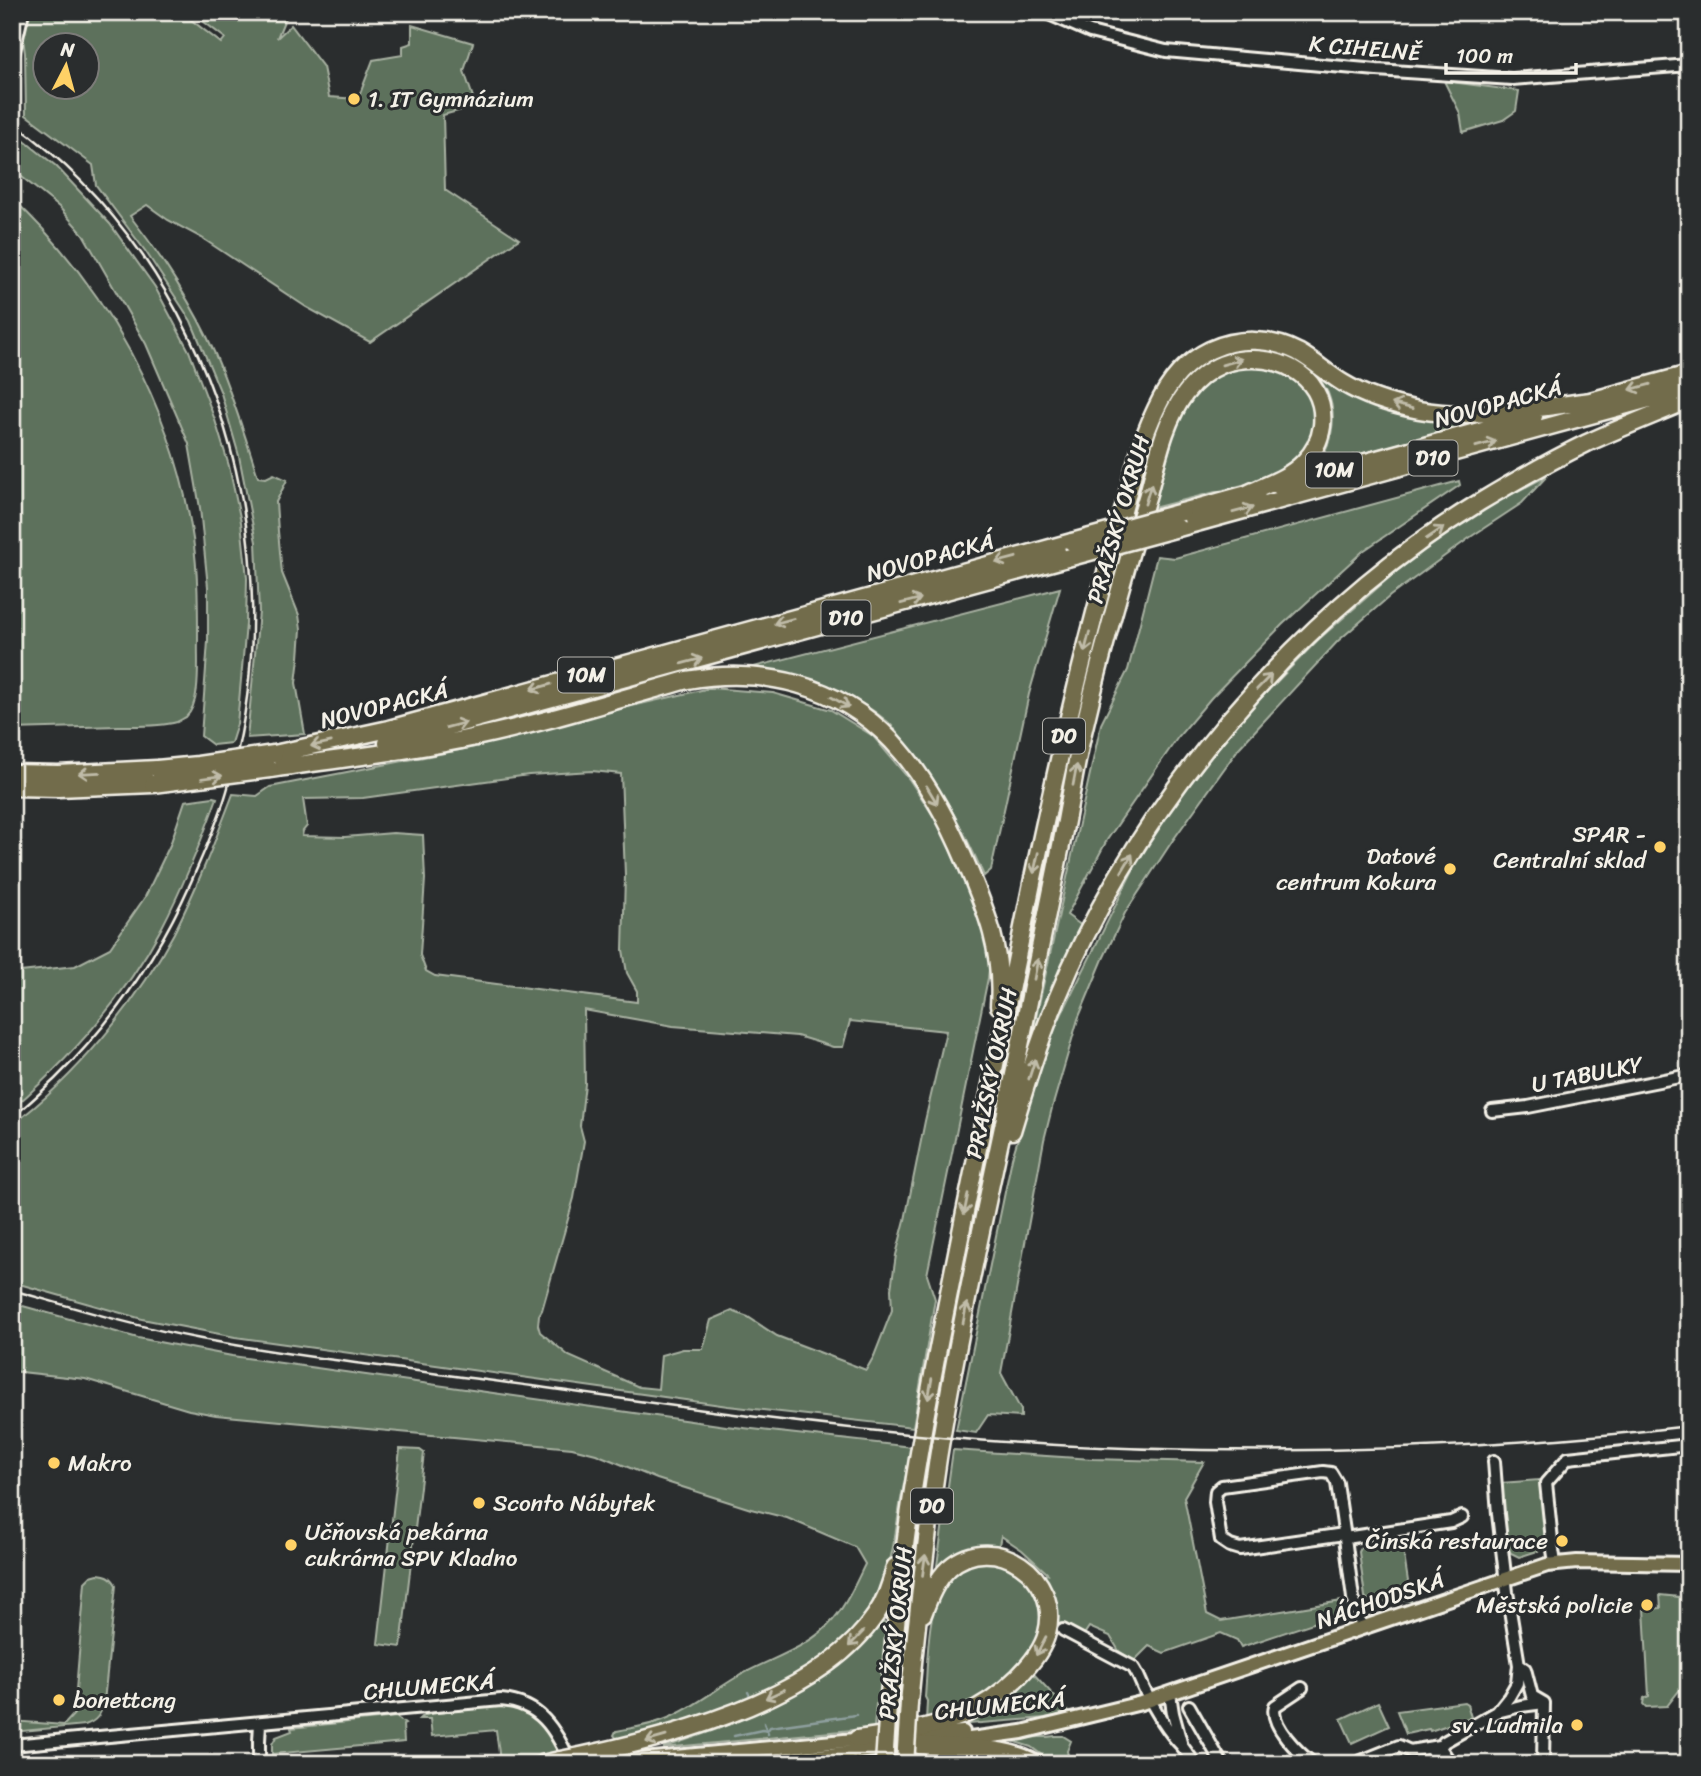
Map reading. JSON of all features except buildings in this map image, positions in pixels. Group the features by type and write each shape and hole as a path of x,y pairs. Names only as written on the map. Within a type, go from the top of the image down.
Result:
{"highway":[{"name":"PRAŽSKÝ OKRUH","path":"884,1764 897,1610 908,1521 936,1356 994,1065 1074,696 1107,567 1154,412 1174,379 1190,362 1213,348 1244,341 1264,341 1291,349 1357,390 1385,402 1423,411 1486,412 1591,401"},
{"name":"PRAŽSKÝ OKRUH","path":"905,1764 922,1574 938,1458 966,1306 1085,725 1146,499 1164,439 1179,403 1194,383 1221,365 1245,359 1267,359 1302,375 1312,387 1321,407 1322,422 1318,441 1301,465 1290,474 1247,494"},
{"name":"NOVOPACKÁ","path":"12,787 58,788 333,756 403,739 1067,558 1247,494 1689,374"},
{"name":"NOVOPACKÁ","path":"272,761 1072,542 1180,520 1689,388"},
{"path":"982,1227 1042,1036 1079,951 1104,901 1148,829 1222,727 1296,648 1342,606 1420,543 1479,503 1555,459 1689,400"},
{"path":"272,761 405,750 472,738 710,676 737,674 765,677 830,696 854,710 892,740 913,766 944,816 964,858 984,906 998,955 999,997 994,1065"},
{"name":"NOVOPACKÁ","path":"12,773 155,777"},
{"path":"542,1764 570,1760 660,1738 709,1721 772,1696 825,1665 860,1635 881,1606 908,1521"},
{"path":"857,1739 928,1727 961,1716 986,1703 1017,1678 1044,1643 1049,1608 1046,1595 1039,1582 1021,1564 995,1555 974,1556 954,1564 944,1574 928,1602 916,1633"},
{"path":"919,1745 1000,1751 1023,1757 1036,1764"}],"main road":[{"name":"NÁCHODSKÁ","path":"1091,1716 1170,1694 1555,1563 1689,1564"},
{"name":"CHLUMECKÁ","path":"601,1764 857,1739 944,1734 1091,1716"},
{"name":"CHLUMECKÁ","path":"739,1764 1022,1732 1091,1716"}],"street":[{"path":"12,59 23,12"},
{"name":"K CIHELNĚ","path":"1044,12 1090,32 1166,51 1363,69 1512,79 1689,65"},
{"name":"U TABULKY","path":"1492,1111 1528,1107 1689,1075"},
{"path":"1555,1563 1546,1483 1568,1458 1689,1445"},
{"path":"1494,1461 1505,1579 1519,1665 1517,1683 1497,1712"},
{"path":"1362,1628 1353,1598 1345,1536 1337,1483 1331,1473 1222,1486 1216,1491 1215,1502 1221,1540 1240,1549 1345,1536 1451,1522 1462,1517"},
{"path":"1063,1630 1128,1664 1136,1671 1169,1731 1192,1760 1209,1741"},
{"path":"1519,1665 1525,1670 1532,1696 1544,1703"},
{"path":"1302,1688 1275,1706 1274,1718 1297,1752 1313,1764"},
{"path":"1170,1694 1182,1746"},
{"name":"CHLUMECKÁ","path":"12,1745 508,1700 526,1706 543,1717 570,1760"},
{"path":"1354,1764 1399,1746 1410,1751 1439,1746 1497,1712 1544,1703"},
{"path":"1543,1764 1544,1703"},
{"path":"1189,1706 1222,1764"},
{"path":"259,1764 260,1723"},
{"path":"1426,1764 1439,1746"},
{"path":"1439,1746 1451,1764"}],"green space":[{"path":"28,12 181,12 221,43 225,38 191,12 286,12 288,16 277,38 291,25 323,67 329,97 358,99 373,60 403,55 403,46 412,43 412,25 473,43 464,71 476,106 443,115 445,190 519,239 370,342 306,307 147,205 130,216 177,282 207,336 233,399 258,477 266,478 274,474 287,480 276,502 278,531 282,573 299,615 301,629 296,683 305,734 247,738 259,612 256,542 239,456 221,393 191,321 146,252 96,185 93,165 26,115 22,32"},
{"path":"1444,81 1519,91 1516,111 1503,120 1463,132 1460,113"},
{"path":"12,131 56,166 110,224 155,287 189,351 215,420 229,466 241,522 247,578 246,624 237,724 231,743 213,745 201,736 208,641 208,587 200,508 189,444 146,344 83,234 59,207 12,169"},
{"path":"12,198 78,271 106,311 131,353 170,443 184,491 193,539 198,602 197,691 191,710 177,722 148,726 12,729"},
{"path":"1248,362 1292,373 1313,398 1316,431 1308,452 1270,478 1153,508 1181,409 1201,381"},
{"path":"1316,373 1474,420 1475,423 1313,467 1325,451 1333,423 1328,393"},
{"path":"1547,476 1522,503 1390,596 1338,641 1239,748 1125,913 1078,1019 1044,1140 1001,1373 1021,1410 1021,1417 988,1415 976,1433 956,1430 1012,1158 1048,1042 1133,870 1172,807 1244,715 1318,640 1415,555 1485,508"},
{"path":"1459,481 1460,485 1363,551 1282,625 1211,698 1178,737 1107,840 1067,915 1082,926 1030,1045 1101,724 1128,670 1157,556 1175,558"},
{"path":"1060,588 1029,694 991,870 984,876 942,793 888,722 873,710 823,685 750,668"},
{"path":"710,688 773,693 831,710 873,736 909,779 940,826 975,907 991,956 927,1275 935,1299 913,1427 728,1406 235,1337 142,1319 12,1282 12,1125 59,1085 81,1062 103,1038 142,986 174,933 233,794 257,796 270,787 475,747","holes":["592,771 621,774 625,875 623,950 627,973 637,991 637,1002 435,976 426,971 420,955 425,879 423,835 393,833 345,837 302,836 307,826 303,799 363,798 529,775","584,1010 673,1026 797,1036 833,1047 843,1047 850,1021 946,1031 896,1255 891,1289 892,1310 866,1370 777,1336 748,1317 732,1311 711,1320 703,1349 683,1349 661,1355 658,1389 639,1387 569,1356 540,1332 539,1315 574,1198 584,1141 580,1126 585,1084"]},
{"path":"217,798 185,879 162,927 131,978 96,1025 56,1068 12,1109 12,973 75,966 110,948 145,897 170,845 185,801"},
{"path":"12,1303 138,1338 232,1356 726,1426 913,1447 889,1565 868,1611 830,1651 806,1668 756,1695 680,1726 618,1740 614,1735 616,1731 651,1724 673,1716 737,1677 801,1646 824,1630 843,1607 865,1564 855,1547 787,1518 657,1479 596,1454 572,1448 216,1415 189,1410 85,1379 12,1371"},
{"path":"400,1449 420,1450 424,1453 401,1647 378,1644"},
{"path":"953,1450 1093,1459 1204,1462 1184,1497 1207,1614 1221,1621 1342,1601 1343,1609 1337,1615 1241,1647 1237,1640 1221,1633 1164,1653 1149,1646 1134,1661 1119,1651 1110,1636 1089,1627 1083,1636 1056,1627 1054,1600 1043,1576 1048,1574 1022,1550 1001,1536 998,1549 937,1565"},
{"path":"1539,1480 1547,1548 1519,1557 1511,1553 1505,1543 1501,1483"},
{"path":"1402,1542 1411,1601 1404,1599 1373,1604 1365,1597 1359,1552 1362,1546"},
{"path":"980,1561 1008,1565 1034,1585 1043,1618 1038,1641 1017,1668 998,1686 970,1705 926,1721 929,1638 938,1595 951,1575"},
{"path":"98,1574 108,1576 116,1585 104,1702 100,1713 85,1725 12,1732 12,1721 64,1725 74,1714 85,1582"},
{"path":"1660,1595 1689,1598 1689,1678 1667,1706 1646,1707 1643,1704 1644,1698 1649,1696 1644,1609 1661,1608"},
{"path":"881,1622 886,1623 879,1703 876,1704 874,1728 663,1748 748,1716 816,1680 851,1655"},
{"path":"1032,1672 1070,1713 1045,1718 956,1725"},
{"path":"1378,1702 1389,1726 1352,1743 1341,1719"},
{"path":"1464,1702 1471,1717 1430,1731 1429,1729 1406,1734 1397,1711"},
{"path":"497,1706 519,1709 536,1719 559,1753 500,1761 496,1730 432,1736 430,1719 419,1719 429,1714"},
{"path":"396,1717 405,1724 404,1742 272,1754 272,1744 276,1737 292,1731 291,1728"},
{"path":"1063,1736 1071,1741 1067,1751 1070,1764 1054,1764 1031,1747 1012,1741 1028,1738"}],"waterway":[{"path":"734,1736 767,1731 770,1727 856,1715"},
{"path":"764,1723 768,1734"}],"railway":[{"path":"12,122 83,183 142,255 189,335 223,422 244,514 252,607 247,700 227,791 191,882 149,962 115,1011 55,1079 12,1117"},
{"path":"12,1290 153,1329 287,1353 761,1417 976,1440 1154,1449 1333,1450 1511,1442 1689,1426"}],"place":[{"name":"1. IT Gymnázium","path":"354,99"},
{"name":"SPAR - Centralní sklad","path":"1660,847"},
{"name":"Datové centrum Kokura","path":"1450,869"},
{"name":"Makro","path":"54,1463"},
{"name":"Sconto Nábytek","path":"479,1503"},
{"name":"Čínská restaurace","path":"1562,1541"},
{"name":"Učňovská pekárna cukrárna SPV Kladno","path":"291,1545"},
{"name":"Městská policie","path":"1647,1605"},
{"name":"bonettcng","path":"59,1700"},
{"name":"sv. Ludmila","path":"1577,1725"}]}
